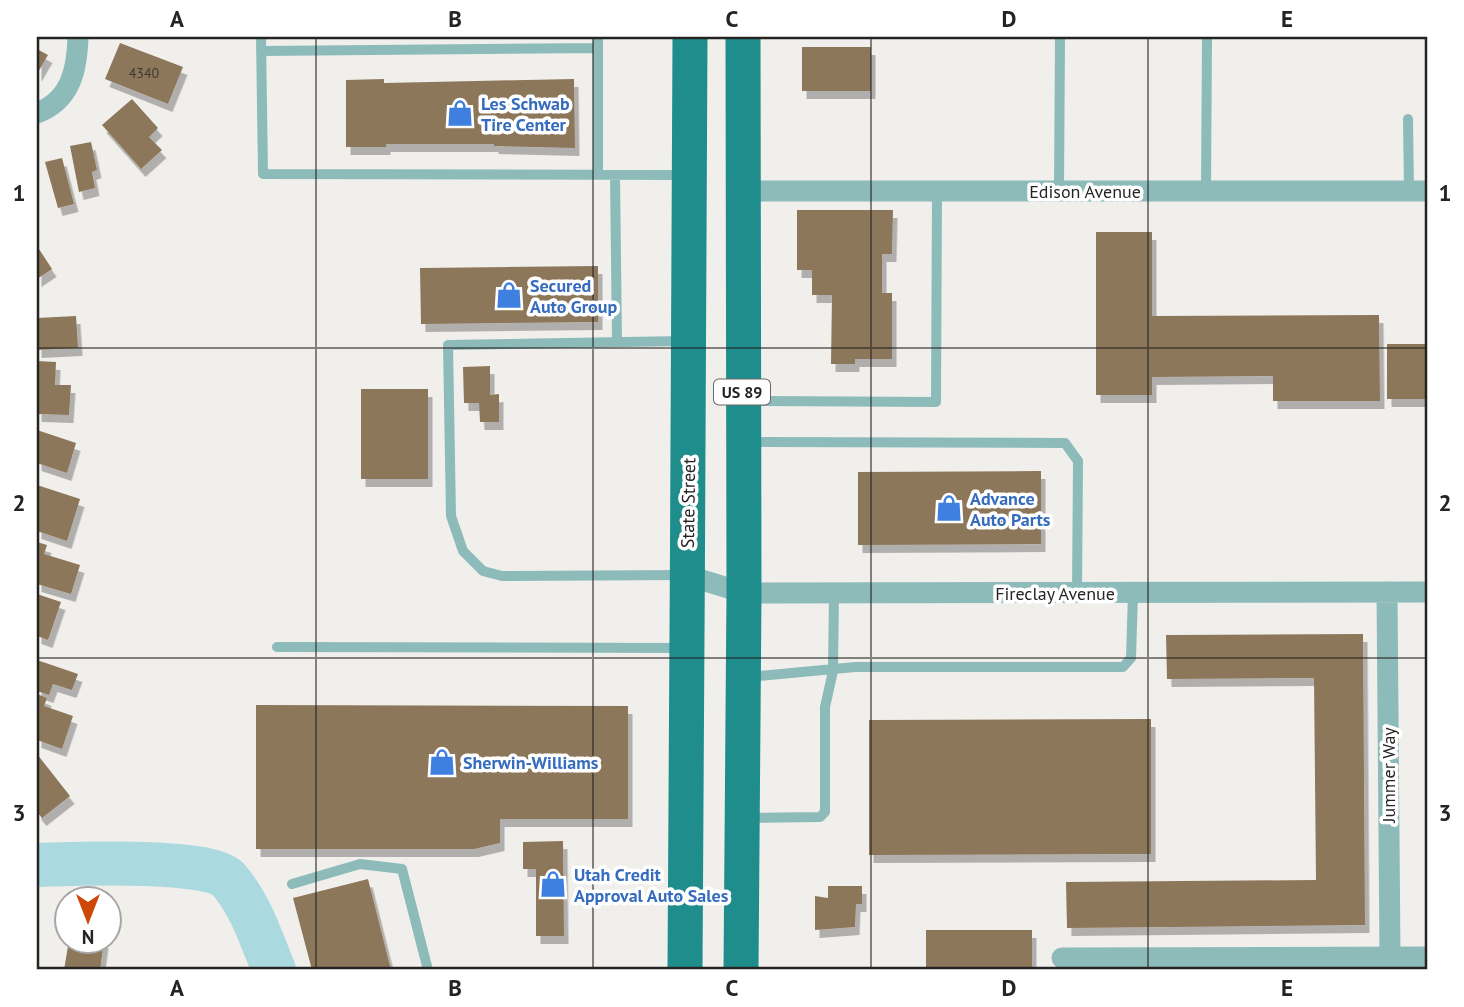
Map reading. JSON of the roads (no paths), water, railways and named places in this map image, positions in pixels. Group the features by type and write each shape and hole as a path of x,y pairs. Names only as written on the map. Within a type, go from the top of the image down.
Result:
{"main road":[{"name":"State Street","path":"685,970 690,37"},
{"name":"US 89","path":"741,970 744,593 743,37"}],"street":[{"path":"46,108 67,89 75,72 78,37"},
{"name":"Edison Avenue","path":"742,191 1418,191"},
{"name":"Fireclay Avenue","path":"686,575 744,593 1427,592"},
{"name":"Jummer Way","path":"1387,592 1390,957"},
{"path":"1062,958 1224,964 1427,957"}],"lane":[{"path":"261,37 263,174 690,175"},
{"path":"1059,191 1060,37"},
{"path":"1206,191 1207,37"},
{"path":"261,51 598,43 598,175"},
{"path":"1408,119 1418,191"},
{"path":"615,175 617,342"},
{"path":"742,401 936,402 937,191"},
{"path":"686,575 502,576 483,571 463,551 451,516 448,345 690,341"},
{"path":"742,442 1065,443 1079,461 1077,594"},
{"path":"742,818 820,817 825,812 825,707 833,671 834,593"},
{"path":"743,677 855,667 1123,667 1131,658 1133,593"},
{"path":"277,647 685,648"},
{"path":"292,884 360,864 402,869 428,970"}],"waterway":[{"path":"37,865 167,865 215,872 228,879 243,900 274,970"}],"place":[{"name":"Les Schwab Tire Center","path":"460,113"},
{"name":"Secured Auto Group","path":"509,295"},
{"name":"Advance Auto Parts","path":"949,508"},
{"name":"Sherwin-Williams","path":"442,762"},
{"name":"Utah Credit Approval Auto Sales","path":"553,884"}]}
